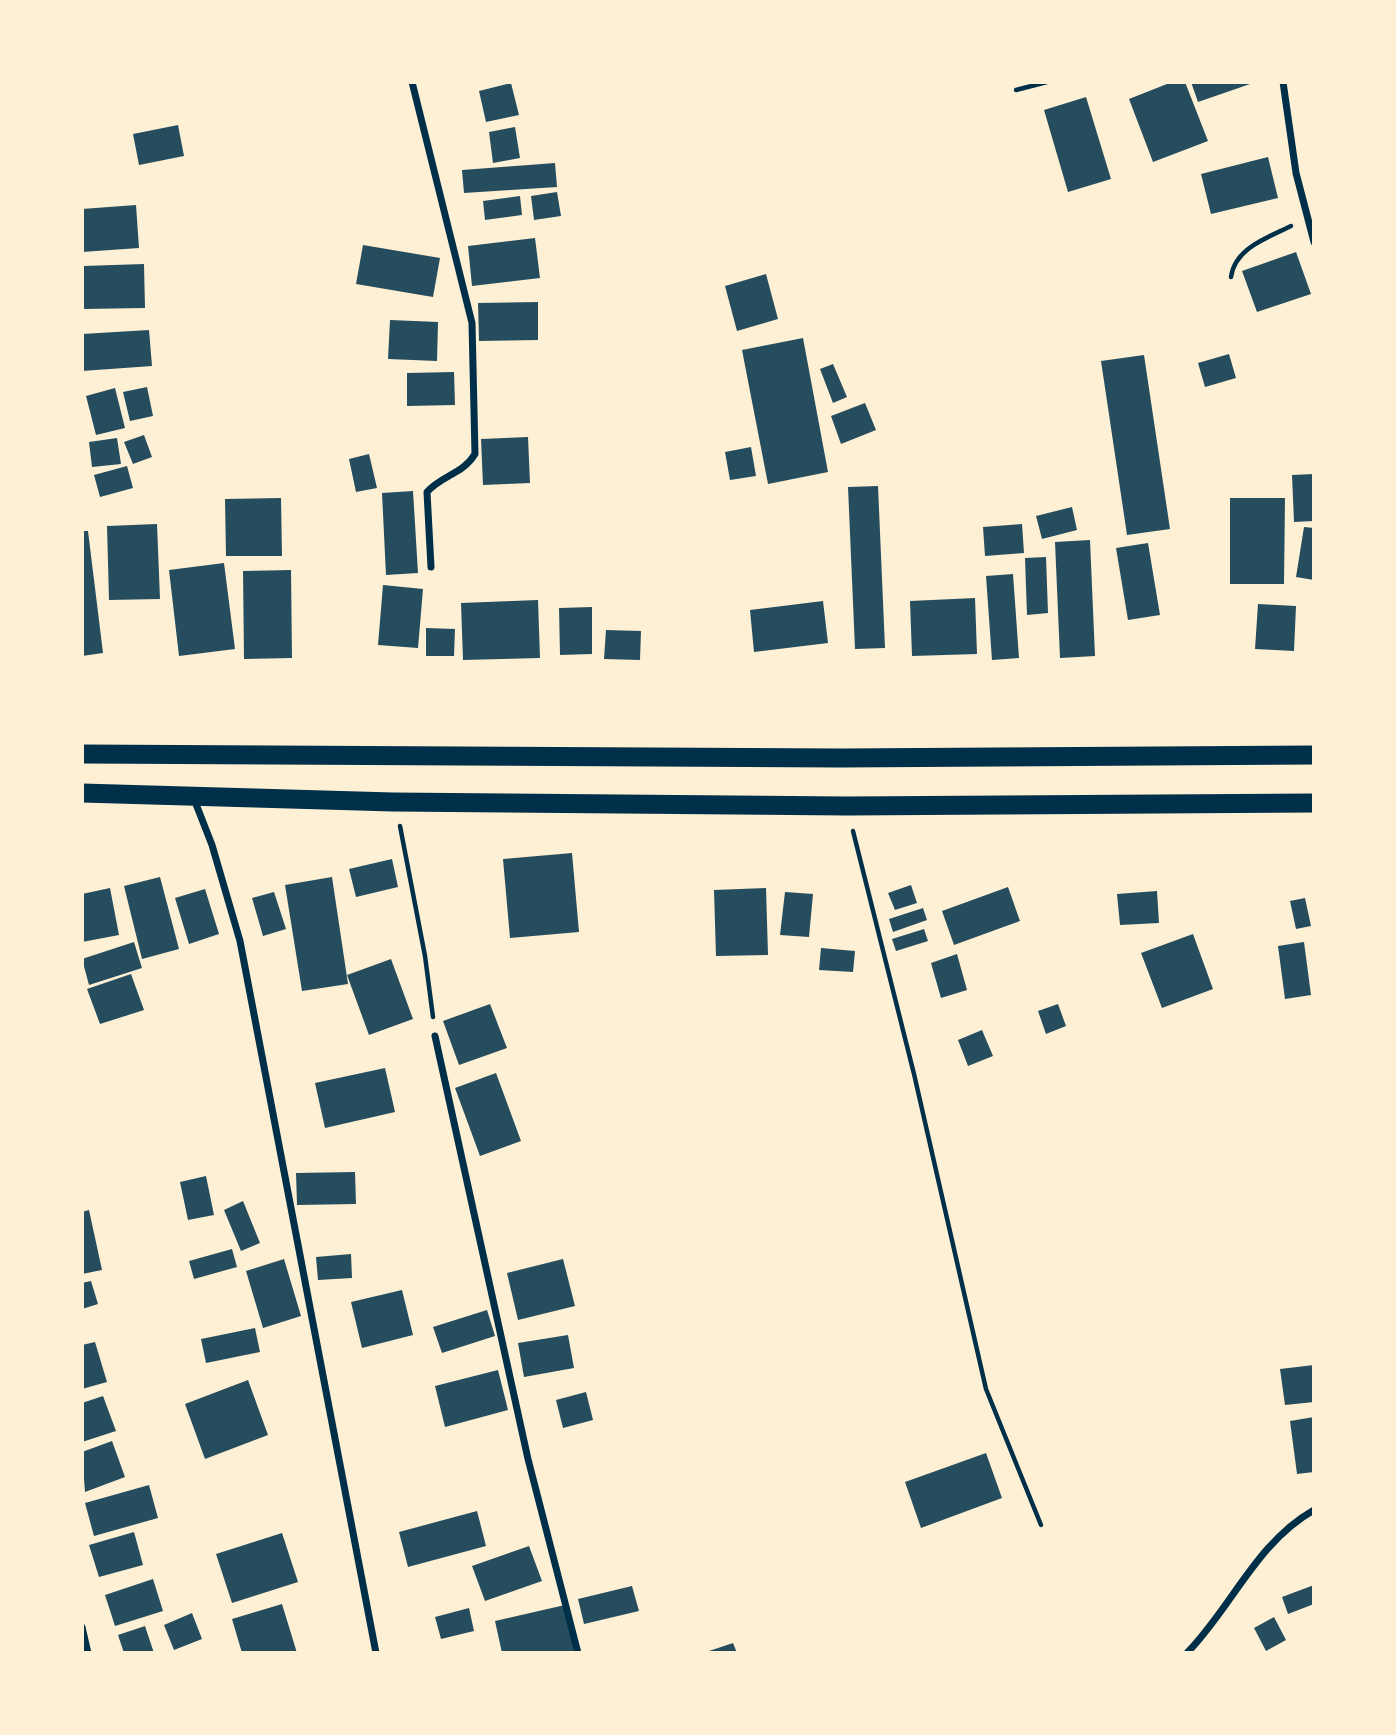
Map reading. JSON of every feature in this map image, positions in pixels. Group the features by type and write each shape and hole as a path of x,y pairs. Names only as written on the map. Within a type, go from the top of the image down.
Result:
{"highway":[{"path":"82,754 800,758 1314,755"},
{"path":"82,793 192,794 393,802 847,806 1314,803"}],"street":[{"path":"412,82 472,323 475,454 460,472 434,484 427,492 430,568"},
{"path":"1283,82 1296,173 1314,242"},
{"path":"192,794 212,845 240,942 376,1653"},
{"path":"435,1036 528,1459 578,1653"},
{"path":"1187,1653 1256,1559 1301,1517 1314,1510"},
{"path":"82,1627 88,1653"}],"path":[{"path":"1016,90 1047,82"},
{"path":"1231,277 1233,264 1252,246 1307,218"},
{"path":"393,802 405,842 435,1036"},
{"path":"847,806 914,1073 986,1389 1041,1525"}],"building":[{"path":"1172,82 1185,82 1208,141 1153,162 1129,99"},
{"path":"1191,82 1253,82 1253,83 1198,102"},
{"path":"511,83 519,115 486,122 479,91"},
{"path":"1086,97 1111,179 1068,192 1044,110"},
{"path":"178,125 184,156 139,165 133,134"},
{"path":"515,127 520,158 493,163 489,132"},
{"path":"1268,157 1278,198 1211,214 1201,174"},
{"path":"555,163 557,187 464,193 462,170"},
{"path":"557,192 561,216 534,220 531,196"},
{"path":"520,196 522,215 485,220 483,201"},
{"path":"136,205 139,248 82,252 82,209"},
{"path":"535,238 540,278 472,286 468,246"},
{"path":"363,245 440,258 433,297 356,284"},
{"path":"1296,252 1311,294 1257,312 1242,271"},
{"path":"144,264 145,308 84,309 83,266"},
{"path":"766,274 778,319 737,331 725,286"},
{"path":"538,302 538,340 479,341 478,303"},
{"path":"390,320 438,322 437,361 388,359"},
{"path":"149,330 152,366 82,371 82,334"},
{"path":"803,338 828,472 768,484 742,350"},
{"path":"1229,354 1236,378 1205,387 1198,363"},
{"path":"1144,355 1170,529 1127,535 1101,361"},
{"path":"833,364 847,397 833,403 820,369"},
{"path":"454,372 455,405 407,406 407,373"},
{"path":"147,387 153,416 130,421 123,392"},
{"path":"115,388 125,428 96,435 86,396"},
{"path":"865,403 876,430 841,444 831,416"},
{"path":"144,435 152,457 133,464 124,442"},
{"path":"528,437 530,483 483,485 481,439"},
{"path":"117,438 121,464 92,467 89,442"},
{"path":"751,447 756,476 730,480 725,452"},
{"path":"369,454 377,488 356,492 349,459"},
{"path":"127,466 133,488 100,497 94,475"},
{"path":"1314,474 1314,521 1294,522 1292,475"},
{"path":"878,486 885,648 855,649 848,487"},
{"path":"413,491 418,573 386,575 382,493"},
{"path":"281,498 282,556 226,556 225,499"},
{"path":"1230,498 1285,498 1284,584 1230,584"},
{"path":"1072,507 1077,530 1042,539 1036,516"},
{"path":"157,524 160,599 109,600 107,526"},
{"path":"1022,524 1024,553 985,556 983,527"},
{"path":"1304,527 1314,528 1314,580 1296,577"},
{"path":"82,531 88,531 103,653 82,656"},
{"path":"1090,540 1095,656 1060,658 1055,542"},
{"path":"1148,543 1160,615 1128,620 1116,548"},
{"path":"1046,557 1048,613 1027,615 1025,558"},
{"path":"224,563 235,649 179,656 169,570"},
{"path":"291,570 292,658 244,659 243,571"},
{"path":"1013,574 1019,658 992,660 986,576"},
{"path":"383,585 423,589 418,648 378,645"},
{"path":"975,598 977,654 912,656 910,601"},
{"path":"538,600 540,658 463,660 461,603"},
{"path":"823,601 828,643 754,652 750,610"},
{"path":"1258,604 1296,606 1294,651 1255,649"},
{"path":"592,607 592,654 560,655 559,608"},
{"path":"426,628 455,629 454,656 426,656"},
{"path":"606,630 641,631 640,660 604,659"},
{"path":"572,853 579,932 510,938 503,859"},
{"path":"392,859 398,887 356,897 349,869"},
{"path":"160,877 179,949 142,959 124,886"},
{"path":"332,877 348,984 302,991 285,885"},
{"path":"911,885 917,903 895,910 888,893"},
{"path":"1008,887 1020,921 954,945 942,911"},
{"path":"110,888 119,935 82,942 82,894"},
{"path":"766,888 768,955 716,956 714,890"},
{"path":"205,889 219,934 189,944 175,898"},
{"path":"1157,891 1159,923 1120,925 1117,894"},
{"path":"274,892 286,929 263,936 252,898"},
{"path":"785,892 813,894 809,937 780,935"},
{"path":"1305,898 1311,926 1296,929 1290,901"},
{"path":"923,908 927,920 893,932 889,919"},
{"path":"924,929 928,941 896,951 892,939"},
{"path":"1193,934 1213,989 1162,1008 1141,953"},
{"path":"134,942 142,968 89,985 82,959"},
{"path":"1304,942 1311,995 1285,999 1278,946"},
{"path":"821,948 855,951 853,972 819,970"},
{"path":"957,954 967,990 941,998 931,963"},
{"path":"391,959 413,1019 369,1035 347,975"},
{"path":"131,974 144,1010 100,1024 87,989"},
{"path":"490,1004 507,1048 459,1065 443,1021"},
{"path":"1058,1004 1066,1026 1046,1034 1038,1011"},
{"path":"982,1030 993,1056 968,1066 958,1040"},
{"path":"385,1068 395,1112 325,1128 315,1083"},
{"path":"496,1073 521,1141 480,1156 455,1088"},
{"path":"355,1172 356,1204 297,1205 296,1173"},
{"path":"206,1176 214,1215 188,1220 180,1182"},
{"path":"243,1201 260,1243 241,1251 224,1210"},
{"path":"89,1210 102,1270 82,1274 82,1212"},
{"path":"232,1249 237,1267 194,1279 189,1261"},
{"path":"351,1254 352,1278 318,1280 316,1257"},
{"path":"284,1259 301,1316 263,1328 246,1271"},
{"path":"563,1259 575,1306 518,1320 507,1273"},
{"path":"91,1281 98,1304 82,1309 82,1283"},
{"path":"402,1290 413,1335 362,1348 351,1302"},
{"path":"487,1310 495,1336 442,1353 433,1327"},
{"path":"255,1328 260,1352 206,1363 201,1339"},
{"path":"568,1335 574,1368 524,1377 518,1343"},
{"path":"95,1342 107,1382 82,1389 82,1345"},
{"path":"1314,1365 1314,1402 1285,1405 1280,1369"},
{"path":"498,1370 508,1410 445,1427 435,1386"},
{"path":"248,1380 268,1435 205,1459 185,1404"},
{"path":"586,1392 593,1420 563,1428 556,1400"},
{"path":"103,1396 116,1431 82,1442 82,1403"},
{"path":"1314,1417 1314,1472 1297,1474 1290,1421"},
{"path":"112,1441 125,1477 85,1492 82,1452"},
{"path":"986,1453 1002,1498 921,1528 905,1482"},
{"path":"149,1485 158,1518 94,1536 85,1503"},
{"path":"477,1511 486,1546 408,1567 399,1532"},
{"path":"134,1532 143,1565 99,1577 89,1545"},
{"path":"282,1533 298,1582 232,1603 216,1554"},
{"path":"529,1546 542,1581 485,1601 472,1566"},
{"path":"153,1579 163,1611 115,1626 105,1595"},
{"path":"1314,1585 1314,1604 1288,1614 1282,1597"},
{"path":"632,1586 639,1611 584,1624 578,1599"},
{"path":"282,1604 297,1653 242,1653 232,1619"},
{"path":"565,1605 575,1653 502,1653 495,1621"},
{"path":"469,1608 474,1631 441,1639 435,1617"},
{"path":"192,1613 202,1639 174,1650 164,1625"},
{"path":"1274,1617 1286,1640 1266,1651 1254,1628"},
{"path":"145,1626 154,1653 124,1653 118,1635"},
{"path":"733,1643 737,1653 706,1653 706,1652"}]}
